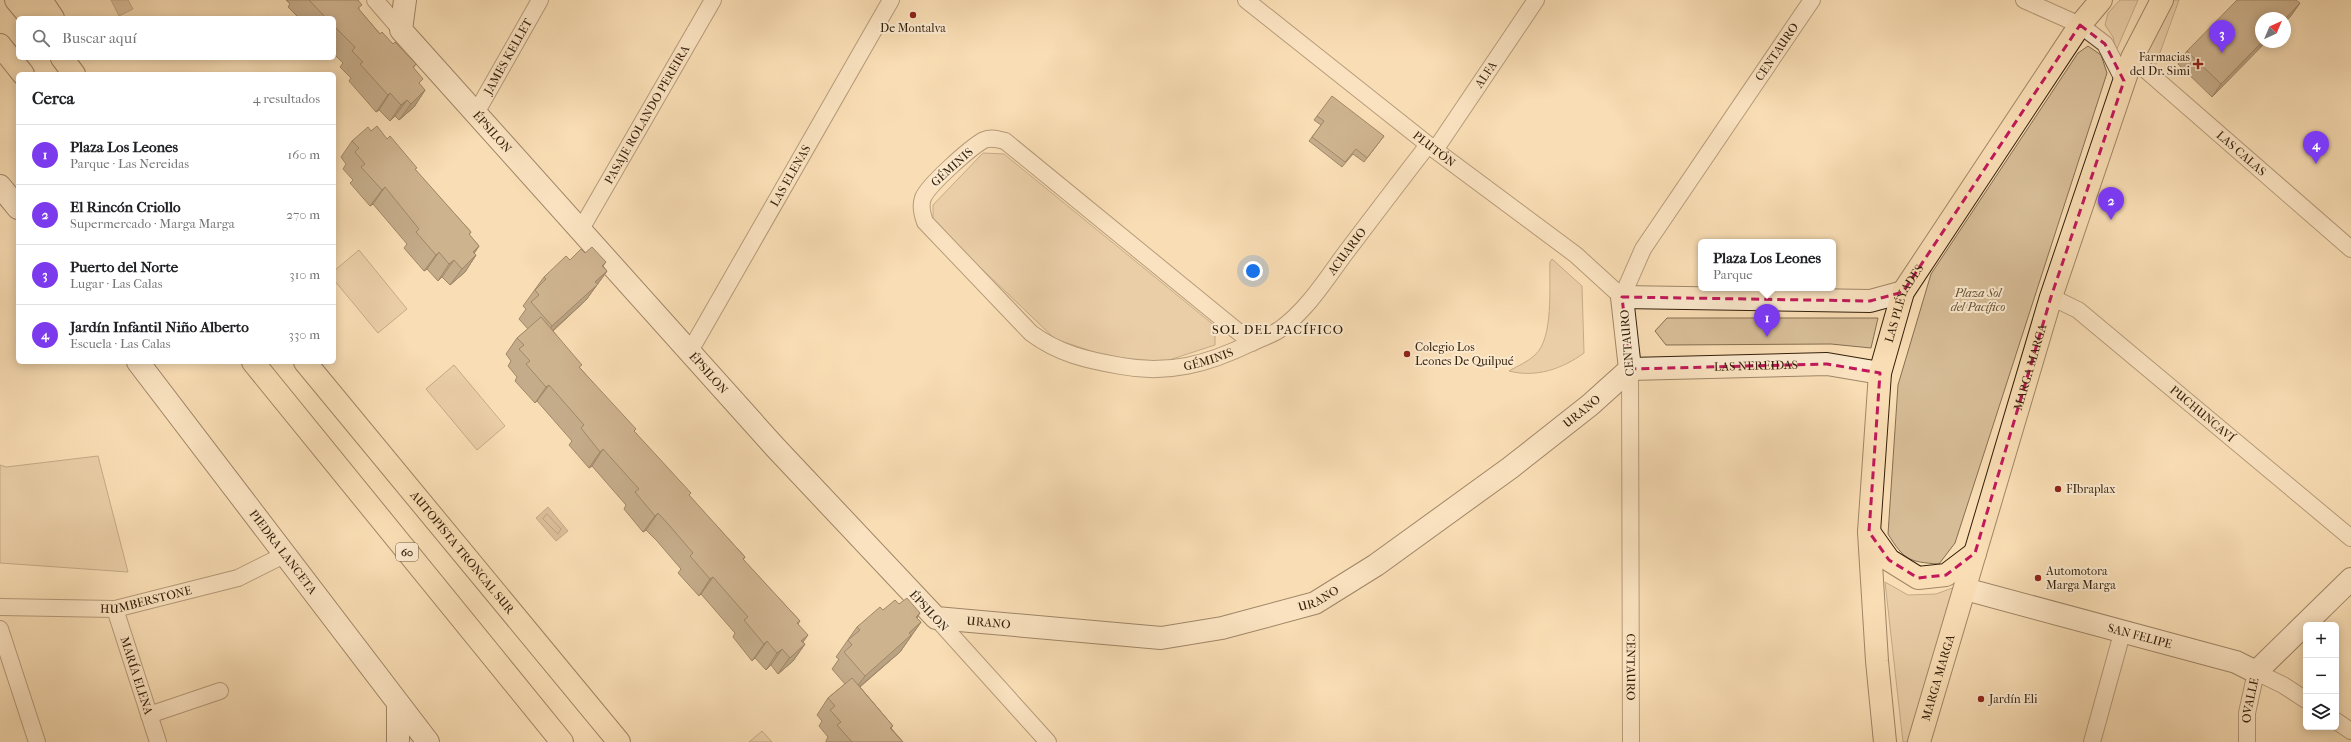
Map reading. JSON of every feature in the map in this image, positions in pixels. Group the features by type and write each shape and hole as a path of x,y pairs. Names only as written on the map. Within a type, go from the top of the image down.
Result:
{"main road":[{"path":"16,0 28,16"},
{"path":"41,0 52,16"},
{"name":"LAS PLÉYADES","path":"1885,742 1877,661 1869,532 1880,373 1903,292 2080,25 2100,0"},
{"name":"MARGA MARGA","path":"1919,742 2051,297 2132,58 2162,0"},
{"path":"0,45 21,72"},
{"path":"0,59 16,78"},
{"path":"64,60 72,72"},
{"path":"81,60 90,72"},
{"name":"60","path":"255,364 562,742"},
{"name":"AUTOPISTA TRONCAL SUR","path":"307,364 619,742"},
{"path":"1869,532 1889,560 1918,578 1946,575 1975,552"}],"street":[{"name":"ÉPSILON","path":"375,0 774,446 936,618 1048,742"},
{"path":"402,30 405,0"},
{"name":"JAMES KELLET","path":"476,113 540,0"},
{"name":"PASAJE ROLANDO PEREIRA","path":"581,229 713,0"},
{"name":"LAS ELENAS","path":"690,352 891,0"},
{"name":"PLUTÓN","path":"1246,0 1431,147 1576,255 1622,297"},
{"name":"ALFA","path":"1431,147 1536,0"},
{"name":"CENTAURO","path":"1631,742 1630,369 1622,297 1643,249 1812,0"},
{"path":"2024,0 2080,25 2105,44 2124,81"},
{"name":"LAS CALAS","path":"2132,58 2351,248"},
{"name":"GÉMINIS","path":"993,138 1005,141 1252,343 1205,362 1144,371 1092,361 1059,351 1031,333 925,222 921,208 925,193 936,180 978,144 993,138"},
{"name":"ACUARIO","path":"1252,343 1279,330 1310,301 1431,147"},
{"path":"0,186 16,206"},
{"path":"1622,297 1870,301 1903,292"},
{"name":"PUCHUNCAVÍ","path":"2051,297 2078,310 2351,538"},
{"name":"PIEDRA LANCETA","path":"140,364 398,706 428,742"},
{"name":"LAS NEREIDAS","path":"1630,369 1827,364 1880,373"},
{"name":"URANO","path":"936,618 1161,638 1222,628 1315,603 1376,565 1510,468 1590,405 1630,369"},
{"name":"HUMBERSTONE","path":"0,607 115,609 238,578 284,555"},
{"name":"OVALLE","path":"2247,742 2247,713 2256,672 2351,579"},
{"name":"SAN FELIPE","path":"1965,589 2123,630 2236,662 2284,685 2303,698"},
{"name":"MARÍA ELENA","path":"115,609 158,742"},
{"path":"0,629 37,742"},
{"path":"2092,742 2123,630"},
{"path":"149,715 220,691"},
{"path":"398,706 398,742"},
{"path":"2339,723 2351,731"}],"highlighted area":[{"path":"2080,25 2105,44 2124,81 2051,297 1975,553 1946,575 1918,578 1889,560 1869,532 1880,373 1827,364 1630,369 1622,297 1870,301 1903,292"}],"green space":[{"path":"2120,0 2138,0 2116,51 2113,37 2105,25 2108,13"},
{"path":"2173,0 2179,0 2153,72 2147,65 2147,52"},
{"name":"Plaza Sol del Pacífico","path":"2088,46 2101,55 2107,73 1955,543 1939,564 1921,562 1908,558 1898,549 1888,534 1898,385 1931,274 2078,53"},
{"path":"983,153 1004,154 1215,326 1215,345 1163,362 1106,356 1055,339 933,222 933,205"},
{"path":"359,250 407,309 378,333 336,282 336,269"},
{"path":"1552,259 1582,286 1584,353 1567,364 1548,371 1539,373 1519,373 1509,371 1526,362 1535,355 1541,347 1545,337 1548,324 1550,262"},
{"path":"1667,318 1878,318 1871,348 1831,344 1666,345 1655,331"},
{"path":"454,365 505,426 477,450 426,389"},
{"path":"98,456 128,572 0,563 0,465 6,467"},
{"path":"1885,582 1908,595 1936,594 1955,587 1910,742 1903,742"},
{"path":"762,731 772,742 749,742"}],"water":[{"path":"111,0 128,0 133,9 119,16"},
{"path":"548,507 568,531 556,541 536,518"}],"building":[{"path":"309,0 358,0 362,5 358,8 380,34 382,32 393,44 395,42 416,64 413,67 423,79 419,83 425,90 411,104 407,100 401,105 390,93 388,95 360,64 363,62 352,51 355,47 336,28 336,16 324,16"},
{"path":"2237,0 2296,0 2300,3 2291,13 2255,12 2256,48 2221,84 2187,51"},
{"path":"1332,96 1384,136 1367,158 1356,149 1345,162 1312,137 1324,121 1317,116"},
{"path":"377,126 387,139 390,136 417,168 415,169 471,232 469,234 479,246 473,252 476,255 462,269 454,260 449,264 439,252 436,255 416,232 419,229 385,187 382,190 361,167 365,164 355,152 359,148 352,141 368,127 371,131"},
{"path":"592,247 606,262 602,266 607,271 595,282 598,284 552,326 531,302 539,295 535,290 546,279 544,277 566,256 570,260 581,249 585,253"},
{"path":"541,317 582,365 579,367 636,429 634,431 691,493 689,495 745,557 743,559 800,621 797,623 808,635 801,641 805,644 790,658 782,649 777,653 767,641 764,644 744,620 748,617 713,577 710,579 690,556 693,553 669,525 658,513 655,516 635,492 639,489 603,449 600,452 581,428 584,425 549,385 546,387 526,364 530,361 519,349 524,345 517,338"},
{"path":"907,598 920,613 916,617 921,622 909,633 911,635 865,676 844,652 852,645 848,640 860,630 857,627 880,607 883,610 895,600 899,604"},
{"path":"852,678 893,726 890,728 903,742 852,742 837,725 841,722 830,710 835,706 828,698"}],"place":[{"name":"De Montalva","path":"913,15"},
{"name":"Puerto del Norte","path":"2222,53"},
{"name":"Farmacias del Dr. Simi","path":"2198,64"},
{"name":"Jardín Infantil Niño Alberto","path":"2316,164"},
{"name":"El Rincón Criollo","path":"2111,220"},
{"name":"Plaza Los Leones","path":"1767,337"},
{"name":"Colegio Los Leones De Quilpué","path":"1407,354"},
{"name":"FIbraplax","path":"2058,489"},
{"name":"Automotora Marga Marga","path":"2038,578"},
{"name":"Jardín Eli","path":"1981,699"}],"district":[{"name":"SOL DEL PACÍFICO","path":"1278,329"}]}
